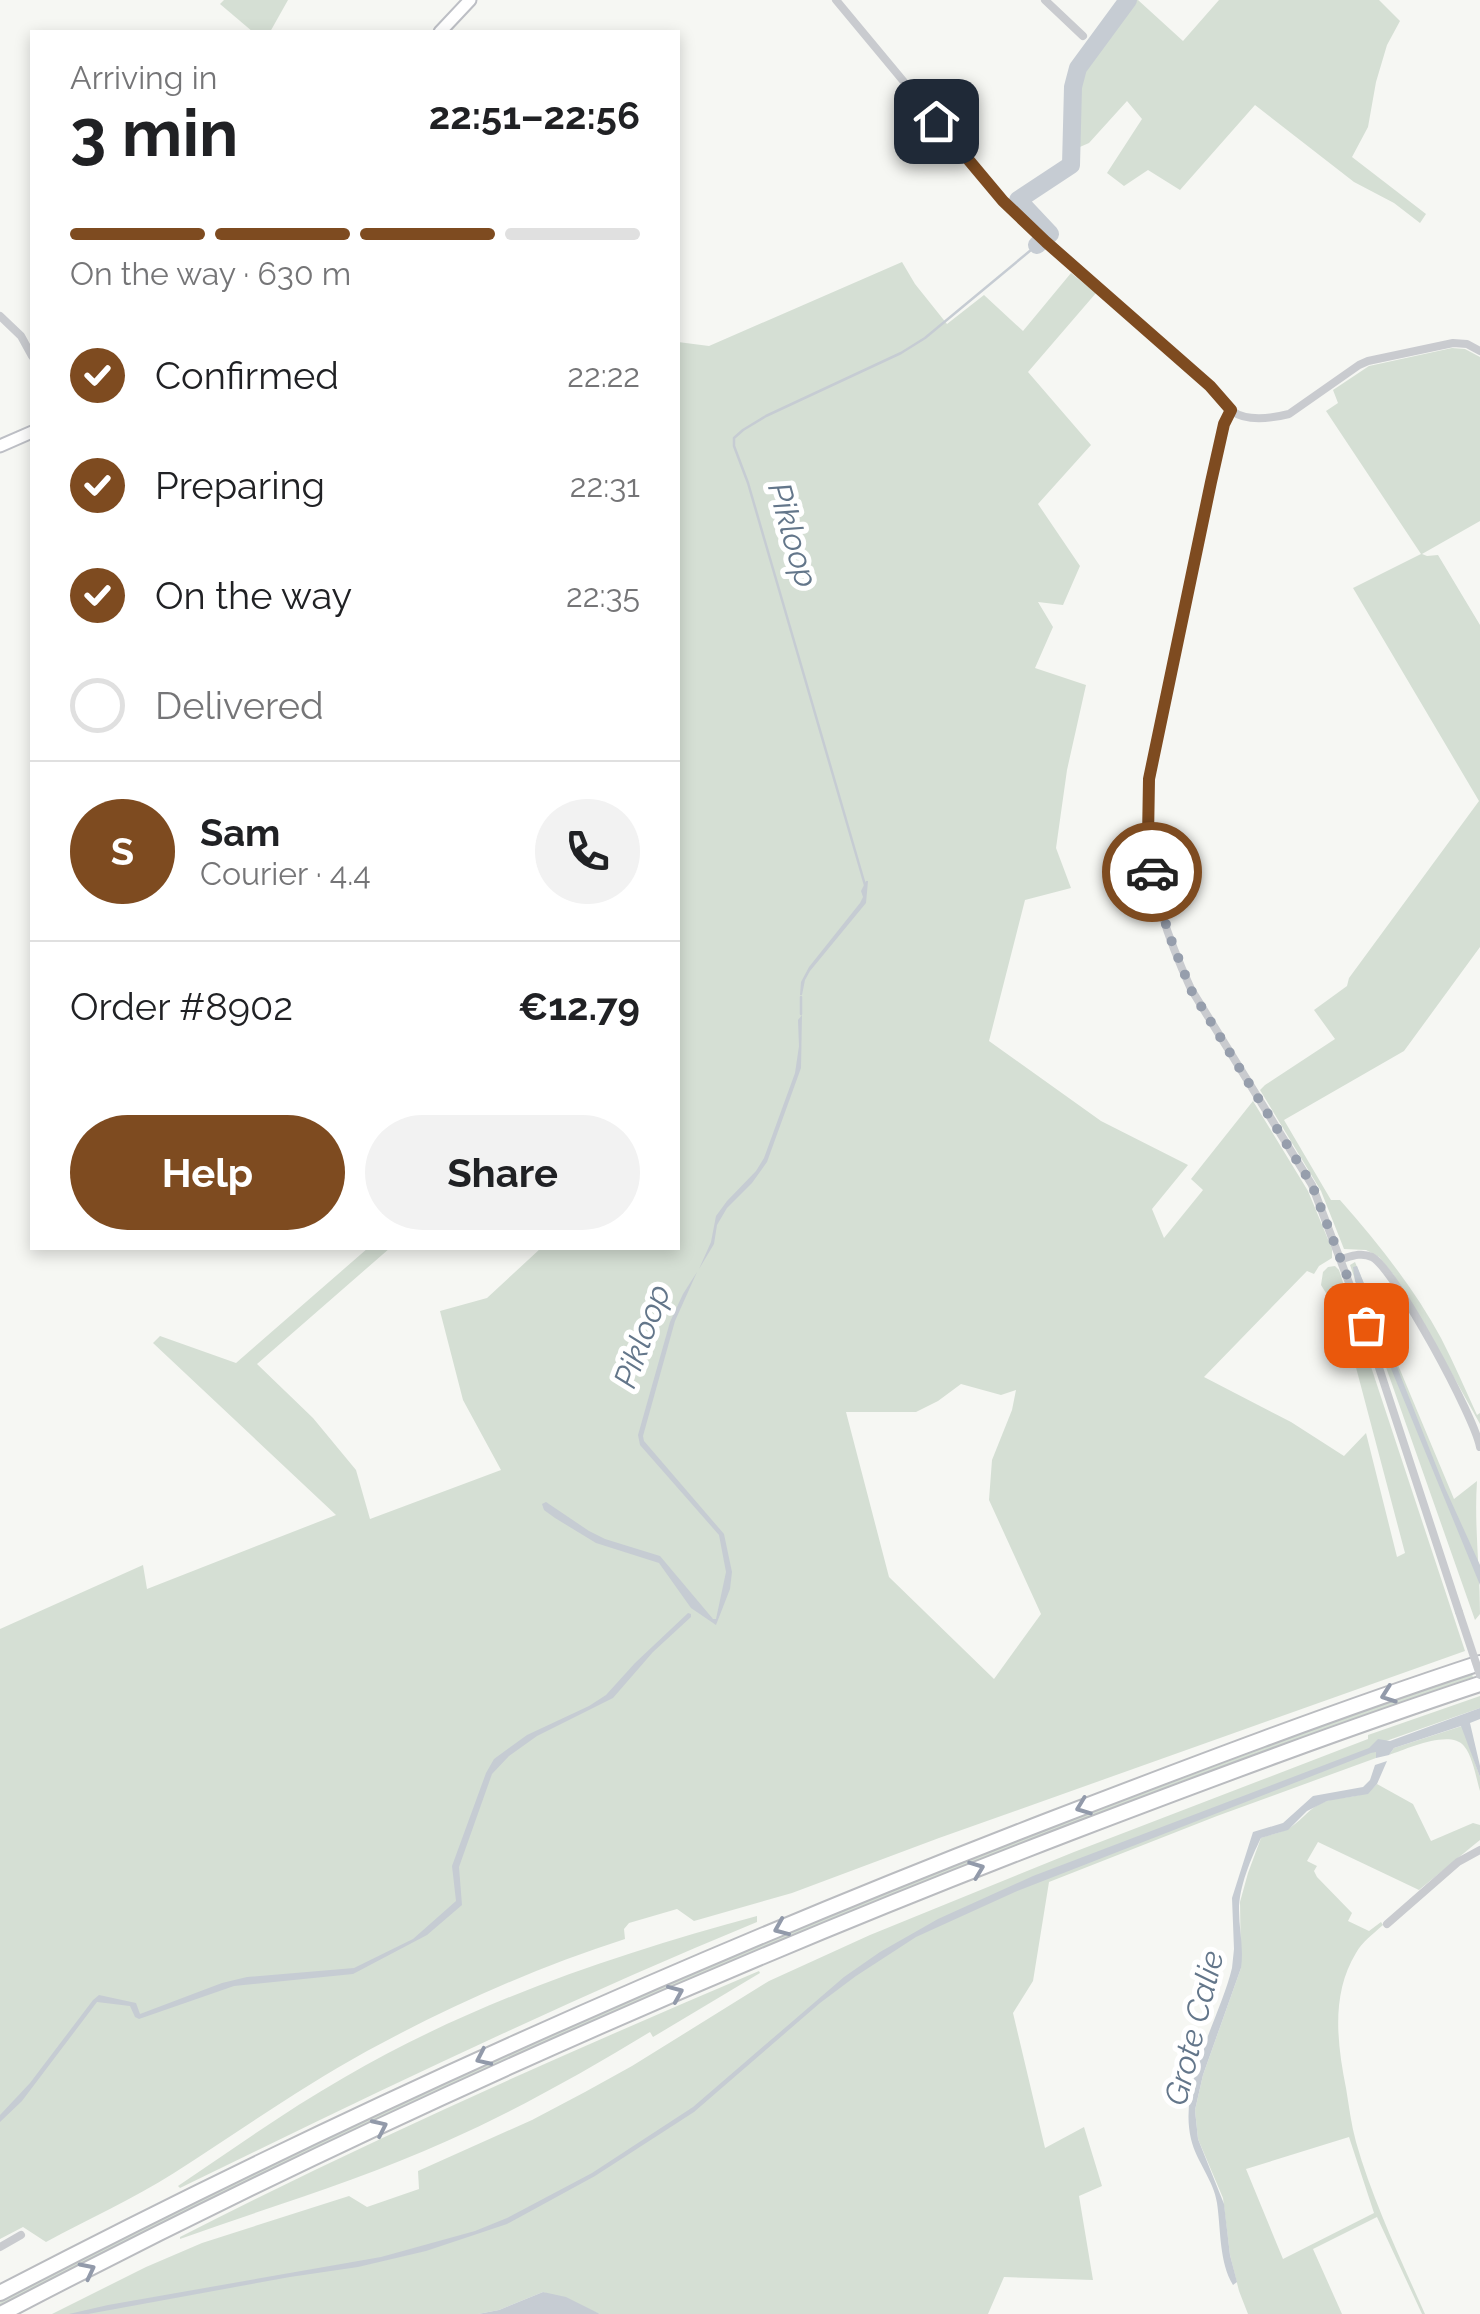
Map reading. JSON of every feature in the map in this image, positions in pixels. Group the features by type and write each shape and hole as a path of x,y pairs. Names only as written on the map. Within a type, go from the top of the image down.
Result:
{"highway":[{"path":"0,2293 285,2150 669,1975 906,1876 1196,1763 1480,1663"},
{"path":"1,2314 312,2158 680,1991 918,1891 1273,1756 1480,1684"}],"street":[{"path":"442,30 470,0"},
{"path":"836,0 1003,201 1210,386 1231,410 1253,417 1290,414 1368,361 1452,342 1467,344 1480,352"},
{"path":"1044,0 1083,36"},
{"path":"0,316 30,353"},
{"path":"1231,410 1216,459 1149,779 1150,857 1157,896 1191,990 1312,1185 1366,1325 1480,1675"},
{"path":"1,446 30,433"},
{"path":"1342,1259 1361,1254 1374,1258 1387,1271 1470,1414 1480,1447"},
{"path":"1387,1924 1458,1862 1480,1850"},
{"path":"0,2247 21,2235"}],"shaded area":[{"path":"224,0 288,0 271,30 251,30 220,4"},
{"path":"1129,0 1138,0 1183,41 1219,0 1379,0 1400,21 1387,45 1368,127 1352,157 1426,214 1420,223 1394,203 1354,182 1255,105 1180,190 1148,170 1124,186 1107,173 1142,119 1127,101 1089,143 1066,153 1078,68"},
{"path":"902,262 947,324 984,295 1023,331 1071,273 1096,293 1028,372 1091,445 1038,504 1080,566 1063,605 1038,602 1053,627 1035,668 1086,685 1067,770 1056,848 1071,888 1025,900 989,1041 1101,1121 1188,1165 1152,1209 1164,1238 1203,1190 1191,1179 1253,1101 1308,1191 1332,1249 1332,1258 1314,1274 1307,1271 1204,1377 1291,1422 1344,1456 1366,1433 1397,1557 1405,1553 1344,1322 1321,1285 1328,1267 1339,1270 1465,1651 792,1893 694,1921 677,1909 629,1923 624,1929 625,1939 493,1989 367,2051 158,2182 46,2242 23,2227 0,2239 0,1629 143,1565 147,1589 336,1515 153,1343 160,1336 236,1363 366,1250 388,1250 257,1364 313,1418 356,1470 370,1519 501,1470 463,1400 440,1311 487,1298 539,1250 680,1250 680,342 709,346","holes":["961,1384 1001,1395 1016,1390 992,1460 989,1500 1041,1614 994,1679 889,1577 846,1412 916,1412"]},
{"path":"1452,348 1465,349 1480,357 1480,521 1422,554 1438,555 1480,625 1480,947 1404,1051 1284,1120 1331,1200 1340,1200 1419,1301 1477,1415 1480,1413 1480,1424 1393,1274 1379,1257 1366,1250 1344,1249 1321,1191 1260,1090 1335,1039 1314,1010 1347,986 1349,978 1479,801 1353,588 1421,554 1326,411 1338,403 1333,390 1369,366"},
{"path":"866,881 866,903 810,971 800,995 801,982 809,967 860,903"},
{"path":"802,1015 801,1068 767,1162 727,1208 717,1225 714,1244 699,1269 711,1242 716,1216 764,1158 795,1073 798,1020"},
{"path":"1355,1262 1454,1499 1477,1481 1480,1614 1475,1620 1350,1265"},
{"path":"1357,1266 1445,1488 1480,1565 1480,1585 1355,1281 1353,1267"},
{"path":"697,1272 675,1321 643,1436 724,1534 732,1572 716,1625 691,1608 659,1563 596,1543 555,1518 542,1504 546,1502 605,1539 660,1556 716,1619 726,1572 719,1535 640,1445 638,1435 670,1322"},
{"path":"688,1613 691,1617 653,1652 613,1698 537,1736 492,1774 459,1867 462,1905 427,1935 353,1974 234,1986 139,2019 130,2006 97,2002 22,2101 0,2122 0,2115 99,1995 136,2003 140,2014 247,1977 354,1968 413,1939 456,1901 452,1866 494,1759 527,1735 606,1695"},
{"path":"1472,1673 1473,1678 1245,1758 1020,1844 724,1965 286,2164 0,2308 0,2302 308,2148 725,1958 1070,1818"},
{"path":"1480,1696 1480,1708 1386,1741 1376,1758 1049,1882 1033,1981 1013,2013 1045,2148 1084,2127 1102,2186 1079,2196 1093,2280 1004,2277 988,2314 600,2314 543,2292 478,2314 52,2314 202,2243 349,2196 367,2207 419,2189 418,2171 585,2092 769,1981 870,1935 1074,1852 1368,1739 1368,1735"},
{"path":"1480,1708 1480,1719 1470,1723 1480,1777 1461,1726 1394,1748 1389,1755 1376,1758 1376,1752 1371,1753 1015,1892 916,1937 820,2003 694,2112 595,2176 507,2224 426,2251 358,2267 88,2314 69,2314 381,2257 507,2218 592,2173 693,2107 844,1977 938,1919 1033,1876 1369,1748 1378,1739 1390,1741"},
{"path":"1462,1726 1480,1777 1480,1791 1470,1756 1457,1741 1428,1742 1389,1755 1394,1748"},
{"path":"1387,1761 1368,1794 1327,1801 1307,1811 1288,1830 1261,1838 1243,1882 1239,1910 1241,1968 1203,2075 1195,2110 1198,2139 1224,2204 1237,2282 1233,2285 1223,2256 1215,2195 1193,2147 1188,2118 1195,2075 1232,1968 1232,1898 1253,1832 1283,1823 1313,1796 1363,1787 1375,1765"},
{"path":"1377,1784 1413,1804 1431,1841 1473,1823 1480,1825 1480,1840 1419,1890 1318,1842 1307,1861 1317,1866 1317,1877 1352,1913 1348,1921 1369,1931 1381,1922 1383,1925 1361,1945 1348,1969 1339,2002 1340,2054 1363,2164 1425,2314 1377,2217 1313,2249 1342,2314 1248,2314 1230,2255 1223,2198 1198,2139 1195,2110 1203,2075 1241,1968 1240,1902 1261,1838 1288,1829 1319,1804 1372,1789","holes":["1349,2137 1374,2213 1283,2259 1246,2169"]},
{"path":"757,1916 757,1922 538,2017 178,2186 323,2090 444,2026 597,1964"},
{"path":"759,1971 653,2037 650,2032 473,2129 382,2168 180,2239 395,2132"},
{"path":"543,2292 566,2297 600,2314 478,2314 499,2310"}],"waterway":[{"name":"Pikloop","path":"1037,245 1050,234 1018,200 1071,165 1073,87 1078,68 1128,0"},
{"name":"Pikloop","path":"865,885 734,438 766,416 925,338 1037,245"},
{"name":"Pikloop","path":"801,997 801,1014"}],"way so far":[{"path":"1152,872 1176,957 1191,990 1312,1185 1366,1325"}],"route":[{"path":"936,121 1003,201 1210,386 1231,410 1211,482 1149,779 1152,872"}],"water label":[{"name":"Grote Calie","path":"1194,2028"}]}
